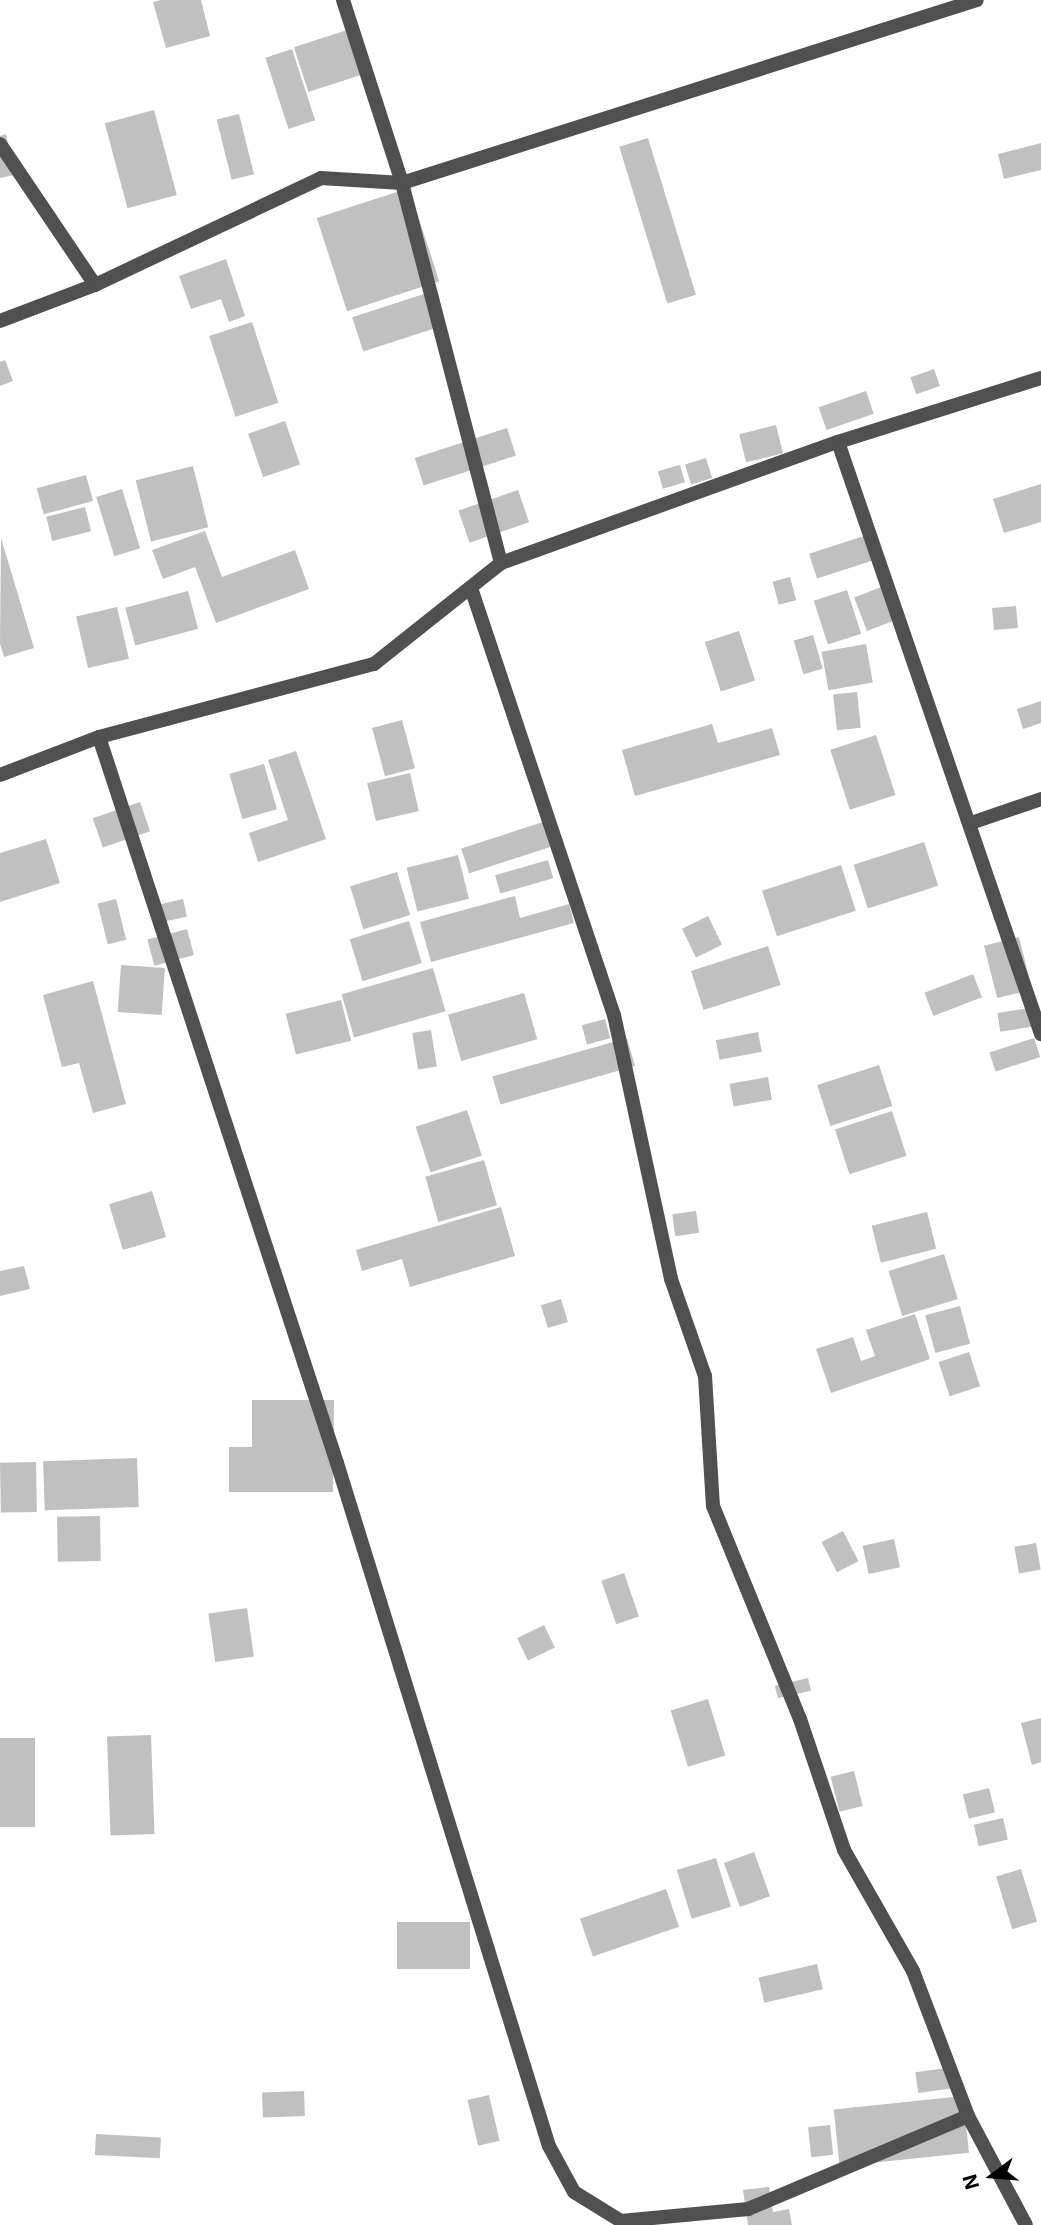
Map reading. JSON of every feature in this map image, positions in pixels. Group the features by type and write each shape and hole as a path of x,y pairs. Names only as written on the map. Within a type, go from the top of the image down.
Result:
{"street":[{"path":"343,0 402,183 501,563"},
{"path":"0,321 95,285 321,178 402,183 977,0"},
{"path":"0,144 95,285"},
{"path":"0,775 99,737 374,664 501,563 838,442 1041,378"},
{"path":"838,442 971,823 1041,1034"},
{"path":"471,588 614,1015 671,1279 705,1377 713,1506 800,1720 844,1850 912,1971 968,2116 1026,2225"},
{"path":"99,737 337,1463 549,2146 574,2192 621,2221 748,2209 968,2116"},
{"path":"971,823 1041,799"}],"building":[{"path":"201,0 210,36 166,48 153,2"},
{"path":"350,29 365,74 308,92 294,47"},
{"path":"292,49 315,120 289,129 265,58"},
{"path":"154,110 177,195 128,208 105,123"},
{"path":"239,114 254,174 232,180 217,120"},
{"path":"6,134 14,175 0,178 0,136"},
{"path":"648,138 696,295 667,304 619,147"},
{"path":"1041,143 1041,170 1004,179 998,154"},
{"path":"409,188 439,281 347,311 317,218"},
{"path":"226,259 245,316 229,322 221,299 191,309 179,276"},
{"path":"433,291 444,325 363,352 352,317"},
{"path":"252,322 278,403 235,417 209,336"},
{"path":"5,360 13,381 0,386 0,362"},
{"path":"934,369 940,386 916,394 910,377"},
{"path":"866,391 874,414 827,430 819,407"},
{"path":"285,421 300,464 263,477 248,434"},
{"path":"776,425 783,453 746,462 739,434"},
{"path":"507,428 516,456 424,486 415,458"},
{"path":"706,458 712,478 691,485 685,464"},
{"path":"680,465 685,482 663,489 658,471"},
{"path":"193,466 208,527 151,541 136,480"},
{"path":"86,475 93,501 44,514 37,488"},
{"path":"1041,484 1041,522 1004,533 993,499"},
{"path":"122,489 140,548 114,556 96,497"},
{"path":"518,490 529,522 470,543 458,511"},
{"path":"85,507 91,531 52,541 46,517"},
{"path":"205,531 222,577 295,550 309,589 216,623 195,567 163,579 152,550"},
{"path":"867,535 875,560 817,579 809,554"},
{"path":"1,538 34,648 4,657 0,644"},
{"path":"790,577 796,600 779,605 773,582"},
{"path":"884,586 897,620 867,631 854,597"},
{"path":"847,590 861,634 828,645 814,601"},
{"path":"188,591 198,629 135,645 125,608"},
{"path":"1016,606 1018,628 994,630 992,608"},
{"path":"117,607 129,659 88,668 76,616"},
{"path":"739,631 755,680 721,692 705,642"},
{"path":"813,635 823,669 803,674 794,641"},
{"path":"866,644 873,682 828,690 822,652"},
{"path":"857,692 861,728 837,730 833,695"},
{"path":"1041,701 1041,723 1023,729 1017,709"},
{"path":"402,720 415,768 385,776 372,728"},
{"path":"712,724 718,743 772,728 780,755 635,796 622,750"},
{"path":"876,735 895,795 850,810 830,750"},
{"path":"296,751 326,839 258,862 249,833 288,820 268,760"},
{"path":"264,764 277,809 242,819 229,774"},
{"path":"410,773 419,811 376,821 367,783"},
{"path":"140,802 150,831 103,848 93,818"},
{"path":"543,822 551,847 469,873 461,849"},
{"path":"46,839 60,883 0,902 0,853"},
{"path":"924,842 938,886 868,909 854,865"},
{"path":"458,855 469,899 417,911 407,868"},
{"path":"548,860 553,878 500,893 495,875"},
{"path":"841,865 856,911 777,936 762,891"},
{"path":"397,872 410,915 363,929 350,886"},
{"path":"515,896 520,918 569,904 574,923 431,962 420,922"},
{"path":"116,899 126,940 108,944 98,904"},
{"path":"183,899 187,917 161,923 157,905"},
{"path":"708,916 722,945 696,957 682,929"},
{"path":"409,921 422,963 363,981 350,939"},
{"path":"187,929 194,955 154,966 147,940"},
{"path":"1019,937 1032,989 997,998 984,946"},
{"path":"768,946 781,985 704,1010 691,971"},
{"path":"121,965 165,968 162,1015 118,1012"},
{"path":"433,968 445,1011 354,1037 342,994"},
{"path":"973,974 982,997 933,1016 924,993"},
{"path":"93,981 126,1104 93,1113 79,1063 62,1067 43,995"},
{"path":"524,993 537,1039 461,1061 448,1015"},
{"path":"341,1000 351,1041 296,1055 286,1014"},
{"path":"1029,1008 1032,1027 1000,1032 997,1013"},
{"path":"605,1019 610,1038 587,1045 582,1025"},
{"path":"431,1030 437,1067 418,1070 412,1033"},
{"path":"758,1032 762,1052 720,1060 716,1040"},
{"path":"627,1038 635,1066 500,1104 492,1077"},
{"path":"1034,1038 1040,1057 995,1072 989,1053"},
{"path":"879,1065 892,1106 830,1126 817,1085"},
{"path":"768,1077 772,1100 734,1106 730,1084"},
{"path":"467,1110 482,1156 430,1172 416,1127"},
{"path":"892,1111 907,1156 849,1174 835,1130"},
{"path":"484,1160 497,1205 438,1222 425,1177"},
{"path":"152,1191 166,1237 123,1250 109,1204"},
{"path":"501,1207 515,1256 410,1287 402,1259 362,1271 356,1250"},
{"path":"696,1211 699,1233 675,1236 672,1214"},
{"path":"927,1212 936,1249 881,1263 872,1226"},
{"path":"944,1254 958,1299 902,1316 889,1271"},
{"path":"24,1266 30,1289 0,1296 0,1271"},
{"path":"561,1299 568,1322 548,1328 541,1305"},
{"path":"960,1306 970,1344 935,1353 925,1315"},
{"path":"915,1314 930,1359 831,1393 816,1349 853,1337 861,1361 875,1356 866,1330"},
{"path":"969,1352 980,1386 950,1396 939,1362"},
{"path":"252,1400 334,1400 333,1492 229,1492 229,1447 252,1447"},
{"path":"137,1458 139,1507 45,1510 43,1461"},
{"path":"36,1462 37,1512 1,1513 0,1463"},
{"path":"100,1516 101,1561 58,1562 57,1517"},
{"path":"843,1531 858,1561 837,1572 822,1542"},
{"path":"894,1539 900,1567 869,1574 863,1546"},
{"path":"1036,1543 1041,1570 1019,1573 1014,1547"},
{"path":"624,1573 639,1616 616,1624 601,1581"},
{"path":"247,1608 254,1657 215,1662 208,1613"},
{"path":"544,1625 555,1647 528,1661 517,1638"},
{"path":"808,1678 811,1691 778,1698 775,1686"},
{"path":"708,1699 725,1755 688,1767 671,1710"},
{"path":"1041,1718 1041,1762 1032,1765 1021,1723"},
{"path":"151,1735 154,1834 110,1835 107,1737"},
{"path":"0,1738 35,1738 35,1827 0,1827"},
{"path":"854,1771 863,1806 839,1812 831,1777"},
{"path":"989,1788 995,1812 969,1819 963,1795"},
{"path":"1003,1818 1008,1839 979,1846 974,1825"},
{"path":"754,1852 770,1896 740,1907 724,1863"},
{"path":"716,1858 731,1907 692,1919 677,1870"},
{"path":"1021,1869 1037,1922 1012,1929 996,1877"},
{"path":"666,1889 679,1927 593,1956 580,1919"},
{"path":"397,1922 470,1922 470,1969 397,1969"},
{"path":"817,1964 823,1989 764,2003 759,1977"},
{"path":"953,2067 956,2088 918,2093 915,2072"},
{"path":"304,2091 305,2116 263,2117 262,2092"},
{"path":"489,2095 500,2141 478,2146 468,2100"},
{"path":"963,2096 969,2153 840,2166 834,2110"},
{"path":"830,2125 833,2155 811,2157 808,2127"},
{"path":"96,2134 161,2137 160,2158 95,2155"},
{"path":"769,2187 773,2212 789,2209 792,2225 748,2225 743,2190"}]}
